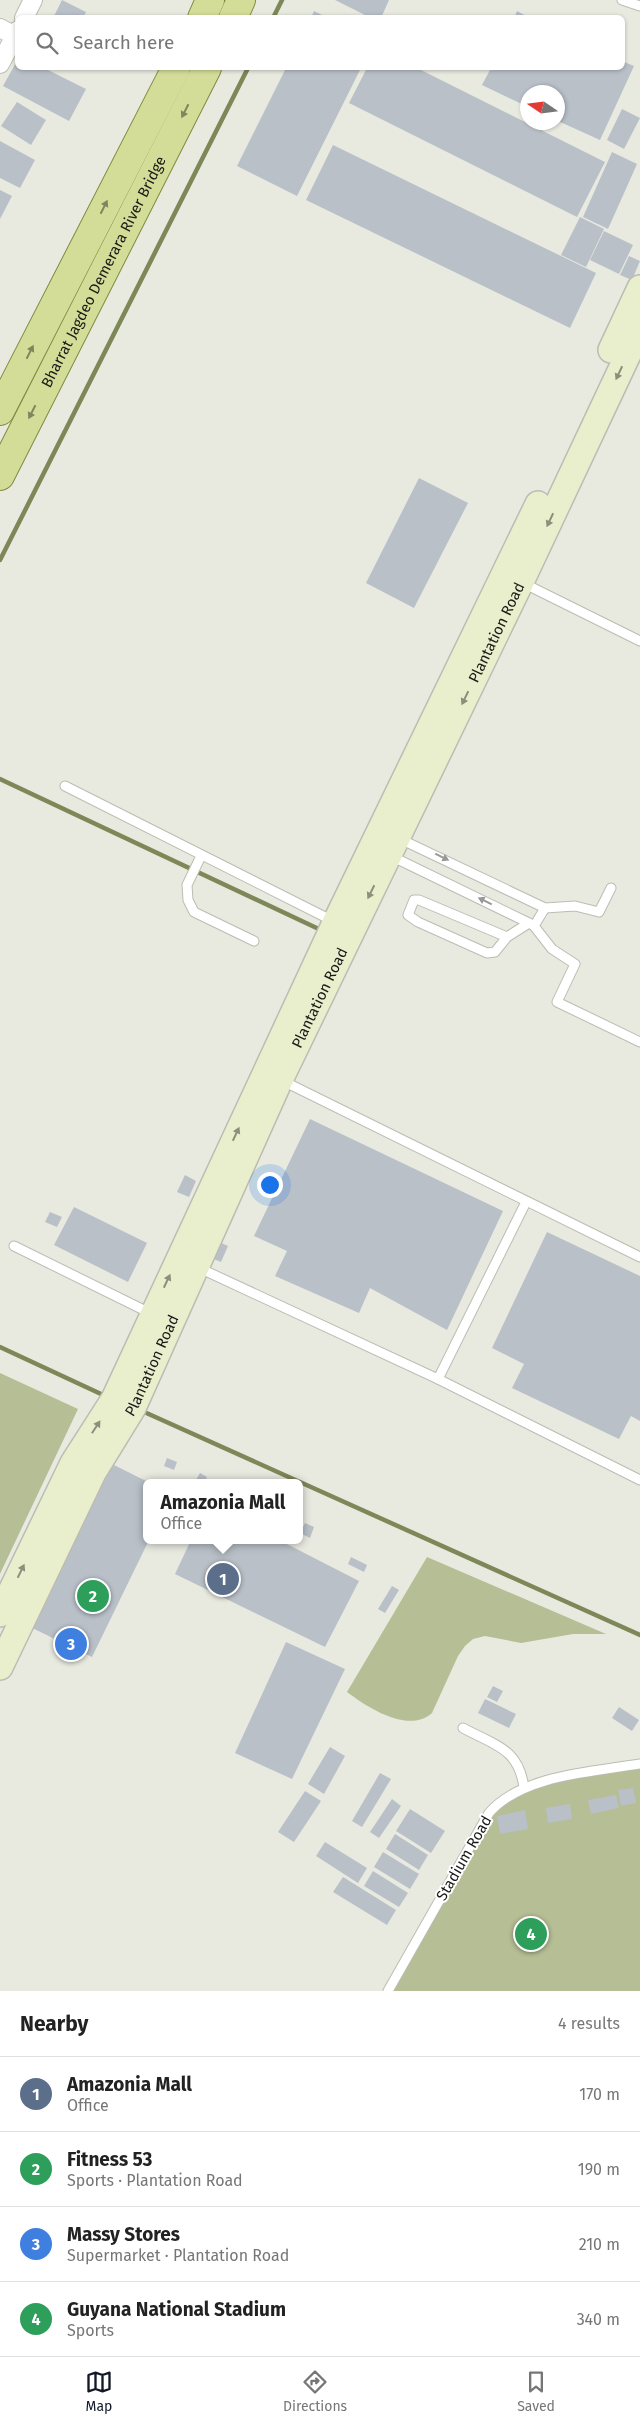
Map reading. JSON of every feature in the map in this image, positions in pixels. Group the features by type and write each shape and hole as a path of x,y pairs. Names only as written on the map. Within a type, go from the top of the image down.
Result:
{"main road":[{"path":"203,15 210,0"},
{"path":"234,15 241,0"},
{"name":"Bharrat Jagdeo Demerara River Bridge","path":"0,411 175,70"},
{"name":"Bharrat Jagdeo Demerara River Bridge","path":"0,476 206,70"}],"street":[{"path":"26,15 33,0"},
{"path":"0,64 11,31"},
{"name":"Plantation Road","path":"513,578 640,288"},
{"name":"Plantation Road","path":"2,1604 73,1463 114,1399 152,1314 272,1076 513,578 640,329"},
{"name":"Plantation Road","path":"0,1667 94,1473 134,1408 197,1267 272,1076 335,923 385,843"}],"lane":[{"path":"622,0 640,6"},
{"path":"513,578 640,641"},
{"path":"65,786 335,923"},
{"path":"385,843 430,852 545,908 575,906 599,912 611,888"},
{"path":"385,843 532,925 552,949 575,964 556,1002 640,1042"},
{"path":"201,856 187,885 188,900 194,912 254,941"},
{"path":"508,938 419,900 414,900 408,915 418,922 487,953 495,952 508,938 532,925 545,908"},
{"path":"272,1076 306,1090 526,1202 640,1257"},
{"path":"438,1379 526,1202"},
{"path":"14,1246 152,1314"},
{"path":"197,1267 438,1379 640,1480"},
{"path":"463,1728 512,1756 522,1772 524,1788"},
{"name":"Stadium Road","path":"388,1991 489,1813 498,1803 524,1788 588,1773 640,1764"}],"green space":[{"path":"0,1373 78,1409 0,1574"},
{"path":"427,1557 606,1634 573,1634 521,1643 485,1636 473,1639 458,1656 432,1713 423,1719 412,1721 401,1720 377,1711 347,1692"},
{"path":"640,1764 640,1991 388,1991 489,1813 524,1788"}],"building":[{"path":"62,0 86,12 84,15 54,15"},
{"path":"335,0 389,0 382,15 365,15"},
{"path":"314,11 322,15 312,15"},
{"path":"517,11 524,15 515,15"},
{"path":"625,62 634,66 600,140 565,124 565,85 520,85 520,103 482,85 490,70 625,70"},
{"path":"15,64 15,70 48,70 86,89 69,121 3,86"},
{"path":"285,70 360,70 297,196 237,166"},
{"path":"366,70 421,70 520,120 520,130 541,130 605,162 577,217 349,103"},
{"path":"17,102 46,120 31,145 1,126"},
{"path":"622,109 640,118 624,149 607,140"},
{"path":"0,141 35,160 20,188 0,178"},
{"path":"333,145 596,273 570,328 306,200"},
{"path":"612,152 637,164 608,229 583,217"},
{"path":"0,190 12,196 0,219"},
{"path":"580,217 604,229 586,267 561,255"},
{"path":"604,231 633,245 619,274 590,260"},
{"path":"629,256 640,261 632,280 620,275"},
{"path":"419,478 468,503 414,608 366,583"},
{"path":"310,1119 503,1211 447,1330 370,1288 359,1313 275,1276 287,1251 254,1236"},
{"path":"185,1175 196,1181 189,1197 177,1192"},
{"path":"74,1207 147,1243 128,1282 54,1245"},
{"path":"50,1212 62,1217 57,1227 45,1222"},
{"path":"547,1232 640,1276 640,1421 631,1416 619,1439 512,1388 524,1364 492,1348"},
{"path":"217,1241 228,1246 221,1262 209,1257"},
{"path":"167,1458 177,1462 174,1470 164,1466"},
{"path":"106,1461 143,1480 143,1544 147,1544 92,1657 26,1625"},
{"path":"200,1473 207,1477 206,1479 197,1479"},
{"path":"305,1523 314,1527 310,1538 303,1534"},
{"path":"189,1544 287,1544 359,1581 325,1647 175,1574"},
{"path":"351,1557 367,1565 364,1572 348,1564"},
{"path":"392,1586 399,1590 385,1613 378,1609"},
{"path":"286,1642 345,1669 292,1779 235,1753"},
{"path":"493,1686 503,1691 497,1702 487,1697"},
{"path":"485,1699 516,1714 509,1728 478,1713"},
{"path":"619,1707 639,1720 632,1731 612,1718"},
{"path":"330,1747 345,1756 324,1794 308,1784"},
{"path":"380,1773 391,1779 362,1827 352,1821"},
{"path":"633,1788 636,1803 621,1806 618,1790"},
{"path":"305,1791 321,1801 294,1842 278,1832"},
{"path":"616,1795 619,1808 591,1814 588,1800"},
{"path":"392,1799 401,1806 379,1838 370,1832"},
{"path":"570,1804 572,1819 548,1823 546,1808"},
{"path":"410,1809 445,1831 431,1853 396,1831"},
{"path":"525,1810 528,1829 500,1834 497,1816"},
{"path":"395,1834 428,1855 419,1870 386,1849"},
{"path":"325,1842 367,1868 358,1883 316,1856"},
{"path":"383,1852 419,1874 410,1889 374,1867"},
{"path":"373,1871 408,1893 399,1907 364,1886"},
{"path":"343,1877 396,1910 387,1925 333,1892"}],"waterway":[{"path":"274,15 282,0"},
{"path":"0,560 247,70"},
{"path":"0,779 323,931"},
{"path":"0,1347 101,1394"},
{"path":"142,1411 293,1479"},
{"path":"303,1483 640,1635"}],"place":[{"name":"Amazonia Mall","path":"223,1579"},
{"name":"Fitness 53","path":"93,1596"},
{"name":"Massy Stores","path":"71,1644"},
{"name":"Guyana National Stadium","path":"531,1934"}]}
